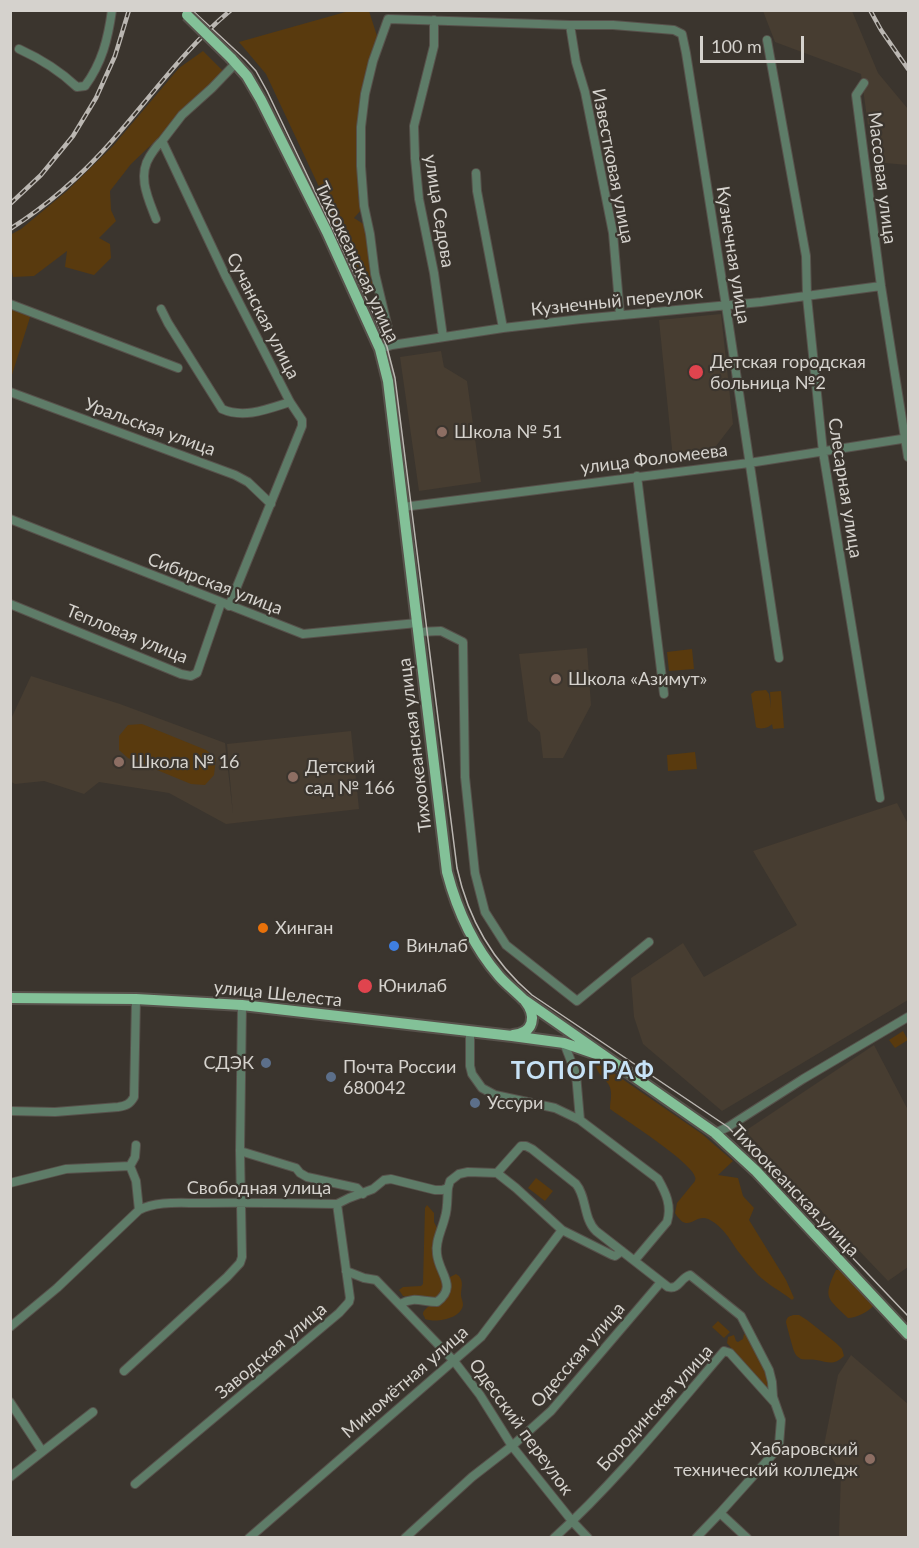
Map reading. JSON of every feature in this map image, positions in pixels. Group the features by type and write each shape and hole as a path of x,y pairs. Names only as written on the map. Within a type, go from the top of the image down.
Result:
{"main road":[{"name":"Тихоокеанская улица","path":"185,13 234,60 247,76 261,100 327,232 380,349 388,381 447,872 460,914 473,938 499,976 523,999 715,1133 756,1171 909,1334"},
{"name":"улица Шелеста","path":"10,998 136,999 242,1005 564,1043 611,1059"},
{"path":"512,1036 522,1034 529,1029 533,1018 531,1009 523,999"}],"street":[{"path":"19,49 62,73 76,87 85,86 94,73 108,40 112,10"},
{"path":"392,345 375,274 364,206 361,166 361,127 365,94 373,61 388,19 570,25"},
{"name":"улица Седова","path":"434,20 434,46 414,126 419,199 434,273 443,337"},
{"name":"Кузнечная улица","path":"570,25 613,25 674,30 682,34 779,658"},
{"name":"Известковая улица","path":"570,25 613,233 620,315"},
{"name":"Слесарная улица","path":"767,40 806,256 807,297 823,452 880,798"},
{"path":"156,219 144,184 144,172 148,159 182,116 212,88 234,60"},
{"name":"Массовая улица","path":"864,83 856,95 881,286 909,456"},
{"name":"Сучанская улица","path":"162,141 226,277 290,402 302,420 302,426 271,504 225,604"},
{"path":"476,173 477,191 503,328"},
{"name":"Кузнечный переулок","path":"380,349 392,345 503,328 726,306 881,286"},
{"path":"10,304 178,368"},
{"path":"161,309 222,409 230,413 245,414 290,402"},
{"name":"Уральская улица","path":"10,392 235,475 248,482 271,504"},
{"name":"улица Фоломеева","path":"403,507 749,463 907,438"},
{"path":"637,476 664,694"},
{"name":"Сибирская улица","path":"10,519 303,634 417,628 441,631 463,642 465,777 475,873 485,912 507,945 577,1001 649,942"},
{"name":"Тепловая улица","path":"10,604 181,674 191,676 196,673 225,604"},
{"path":"10,1111 55,1112 126,1106 131,1102 134,1097 136,999"},
{"path":"124,1371 227,1277 240,1263 242,1257 240,1151 242,1005"},
{"path":"715,1133 909,1017"},
{"path":"470,1031 472,1074 483,1088 495,1095 564,1111 580,1120 658,1179 669,1206 667,1222 634,1260"},
{"path":"564,1043 576,1074 580,1120"},
{"path":"130,1166 135,1157 136,1145"},
{"path":"497,1173 521,1146 532,1149 576,1184 581,1190 588,1220 592,1227 622,1251 668,1287 677,1287 690,1275 741,1316 769,1370 773,1397 782,1420 779,1445 696,1538"},
{"path":"240,1151 296,1168 307,1177 357,1188 363,1194"},
{"path":"10,1183 66,1169 130,1166"},
{"path":"10,1327 57,1288 128,1223 139,1210 136,1181 130,1166"},
{"path":"400,1304 412,1299 437,1302 446,1293 448,1286 439,1266 437,1242 446,1217 450,1181 459,1174 497,1173 562,1230 612,1256 622,1251"},
{"name":"Свободная улица","path":"139,1210 164,1204 241,1202 337,1204 377,1187 384,1180 391,1179 435,1190 448,1188"},
{"name":"Заводская улица","path":"135,1484 339,1314 349,1302 350,1287 337,1204"},
{"name":"Миномётная улица","path":"249,1538 481,1337 562,1230"},
{"name":"Одесский переулок","path":"346,1271 376,1280 454,1361 480,1395 512,1446 588,1538"},
{"name":"Одесская улица","path":"405,1538 472,1477 512,1446 551,1411 661,1282"},
{"name":"Бородинская улица","path":"554,1538 639,1449 724,1351 730,1353 776,1404"},
{"path":"10,1402 42,1451"},
{"path":"10,1477 93,1412"},
{"path":"720,1513 747,1538"}],"shaded area":[{"path":"349,11 369,11 377,36 362,92 358,197 362,209 354,218 365,225 374,276 374,290 367,289 266,74 239,42"},
{"path":"763,11 852,11 878,73 908,109 908,165 873,162 861,74 775,42"},
{"path":"203,51 226,74 131,164 110,191 111,210 116,221 99,238 110,244 111,258 94,275 65,267 67,251 34,276 13,277 10,235 21,229 67,191 113,146 179,68"},
{"path":"11,308 31,314 11,378"},
{"name":"Детская городская больница №2","path":"721,314 733,424 709,455 673,459 659,320"},
{"name":"Школа № 51","path":"441,351 444,367 467,381 481,482 419,491 400,357"},
{"name":"Школа «Азимут»","path":"587,648 591,705 563,758 543,758 540,732 528,721 519,654"},
{"path":"692,649 694,669 669,671 667,652"},
{"name":"Школа № 16","path":"31,676 120,704 225,743 233,814 227,744 351,731 359,809 226,824 169,793 99,782 84,794 44,781 15,784 11,782 11,719"},
{"path":"766,690 769,694 771,708 770,692 781,691 784,728 773,729 772,724 764,728 756,727 751,694 755,691"},
{"path":"142,724 206,750 216,758 214,775 205,785 191,784 128,758 119,750 119,736 128,725"},
{"path":"695,752 697,769 668,771 667,755"},
{"path":"897,803 908,824 908,1000 722,1111 643,1044 634,1017 631,978 683,943 704,977 797,925 753,851"},
{"path":"903,1031 908,1040 895,1048 889,1040"},
{"path":"874,1045 908,1110 908,1267 888,1281 745,1131"},
{"path":"599,1063 702,1134 733,1161 718,1175 738,1178 743,1196 754,1208 749,1220 786,1280 794,1298 792,1300 758,1275 715,1223 705,1218 688,1223 680,1220 675,1213 677,1203 695,1181 695,1177 691,1170 671,1152 610,1109 610,1088 597,1070 596,1064"},
{"path":"536,1178 553,1191 545,1201 528,1188"},
{"path":"427,1205 434,1213 434,1222 439,1232 438,1243 444,1280 443,1292 436,1299 430,1300 403,1296 399,1290 403,1287 423,1284 425,1208"},
{"path":"836,1270 841,1270 873,1303 871,1308 858,1316 848,1318 832,1302 828,1293"},
{"path":"456,1274 461,1278 462,1283 463,1305 461,1310 447,1319 425,1319 424,1311 448,1295 450,1277"},
{"path":"793,1315 799,1315 807,1320 836,1343 842,1349 844,1356 831,1362 801,1359 795,1354 786,1322"},
{"path":"718,1321 730,1332 724,1338 712,1327"},
{"path":"744,1334 747,1335 765,1367 769,1388 765,1389 727,1343 728,1337 734,1335 738,1342 743,1339"},
{"name":"Хабаровский технический колледж","path":"851,1355 908,1404 908,1537 839,1537 841,1472 824,1445 838,1375"}],"tram line":[{"path":"192,10 256,71 375,317 387,347 395,378 457,868 468,904 484,938 505,968 532,995 728,1127 908,1316"}],"railway":[{"path":"10,204 41,175 73,136 96,98 115,56 129,10"},
{"path":"10,229 51,200 88,167 198,40 231,10"},
{"path":"870,10 908,69"}],"place":[{"name":"Детская городская больница №2","path":"696,372"},
{"name":"Школа № 51","path":"442,432"},
{"name":"Школа «Азимут»","path":"556,679"},
{"name":"Школа № 16","path":"119,762"},
{"name":"Детский сад № 166","path":"293,777"},
{"name":"Хинган","path":"263,928"},
{"name":"Винлаб","path":"394,946"},
{"name":"Юнилаб","path":"365,986"},
{"name":"СДЭК","path":"266,1063"},
{"name":"Почта России 680042","path":"331,1077"},
{"name":"Уссури","path":"475,1103"},
{"name":"Хабаровский технический колледж","path":"870,1459"}],"district":[{"name":"ТОПОГРАФ","path":"583,1071"}]}
